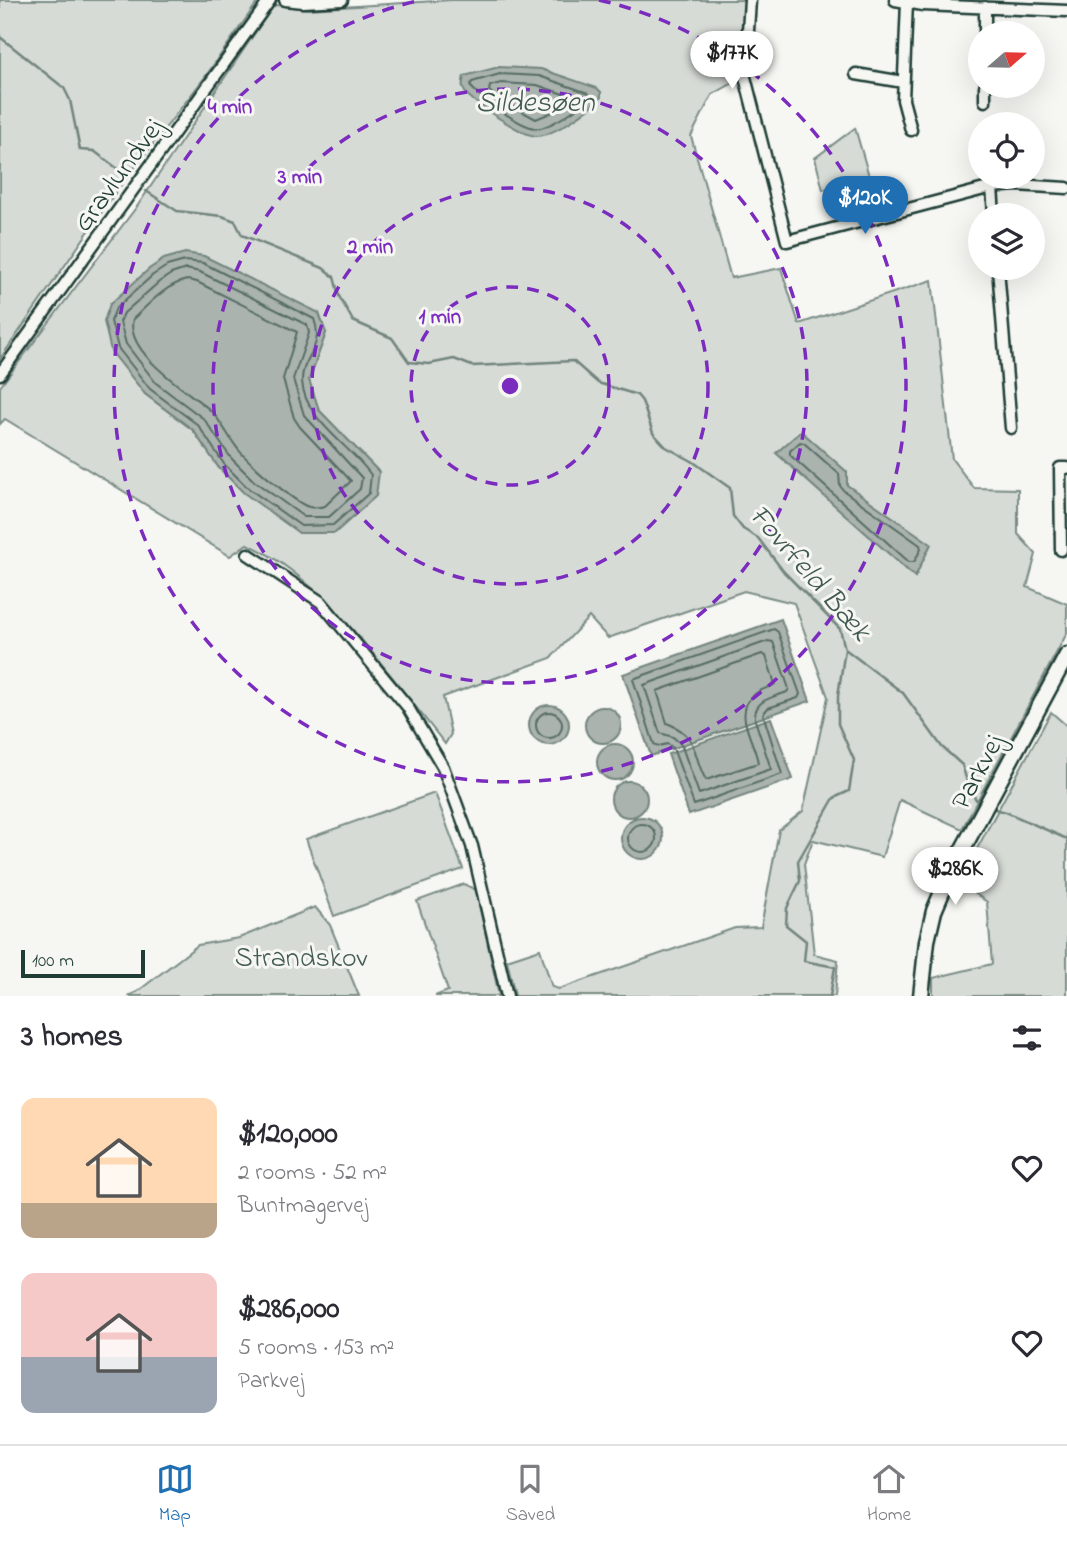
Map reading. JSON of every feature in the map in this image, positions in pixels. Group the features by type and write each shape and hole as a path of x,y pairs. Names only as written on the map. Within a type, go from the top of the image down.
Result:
{"street":[{"name":"Gravlundvej","path":"0,374 270,0"},
{"path":"285,0 342,0"},
{"path":"750,0 745,77 787,241 984,189"},
{"path":"895,0 985,8 1067,10"},
{"path":"907,2 903,100 911,130"},
{"path":"985,8 985,21"},
{"path":"856,74 903,82"},
{"path":"1045,187 1067,188"},
{"path":"999,280 1011,428"},
{"path":"1061,550 1060,468 1067,468"},
{"path":"248,554 321,601 413,716 443,767 472,846 507,996"},
{"name":"Parkvej","path":"921,996 925,955 934,911 980,816 1067,655"}],"green space":[{"path":"0,0 259,0 205,77 118,189 0,359"},
{"path":"451,0 746,0 740,79 712,95 691,136 731,278 781,268 799,324 932,280 952,459 974,488 1018,489 1018,534 1036,554 1027,587 1067,604 1067,633 962,829 900,800 882,857 813,840 804,864 814,954 838,960 835,996 515,996 507,960 540,949 552,987 559,989 735,928 761,927 779,830 803,811 828,697 794,603 744,591 608,638 589,617 551,658 443,697 451,734 445,744 355,632 303,580 275,559 247,544 230,556 5,419 0,424 0,387 138,205 274,5 309,9","holes":["326,333 309,380 319,410 379,472 219,468 193,430 145,394"]},
{"path":"855,128 869,176 823,190 815,158"},
{"path":"1051,712 1067,726 1067,996 933,996 933,978 992,964 987,902 959,882"},
{"path":"435,793 463,869 334,916 306,839"},
{"name":"Strandskov","path":"464,884 476,890 499,996 435,996 448,991 417,901"},
{"name":"Strandskov","path":"315,907 330,925 359,996 128,996 198,945 239,938"}],"water":[{"name":"Sildesøen","path":"499,67 541,69 597,88 601,97 561,128 535,136 509,125 464,90 464,76"},
{"path":"185,253 204,256 319,313 326,333 309,380 319,410 379,472 376,496 335,533 299,533 244,493 219,468 193,430 145,394 111,351 104,321 110,304 149,269 164,259"},
{"path":"801,431 847,472 847,485 931,544 915,577 776,453"},
{"path":"781,619 810,701 651,756 623,674"},
{"path":"549,705 557,706 563,711 568,717 568,733 563,739 557,744 549,745 541,744 535,739 530,733 529,725 530,717 535,711 541,706"},
{"path":"603,707 615,713 621,725 615,737 603,743 591,737 585,725 591,713"},
{"path":"771,718 793,779 689,815 668,754"},
{"path":"615,744 628,749 633,762 628,775 615,780 602,775 597,762 602,749"},
{"path":"629,781 642,786 647,799 642,812 629,817 616,812 611,799 616,786"},
{"path":"642,817 657,823 663,838 657,853 642,859 627,853 621,838 627,823"}],"waterway":[{"name":"Fovrfeld Bæk","path":"0,37 64,88 70,100 80,150 94,151 126,175"},
{"name":"Fovrfeld Bæk","path":"146,191 177,211 222,216 235,221 242,235 323,268 334,277 339,296 353,321 392,338 409,362 429,364 454,359 472,366 573,361 598,383 637,395 642,401 653,433 666,447 692,461 730,488 733,516 743,529 758,538 784,572 840,629 845,649 903,693 942,747 962,765 969,788 977,801 982,803"},
{"path":"830,996 835,967 804,961 806,941 786,925 787,908 800,881 798,861 834,798 849,791 854,760 838,724 838,696 845,649"},
{"path":"991,808 1067,839"}]}
